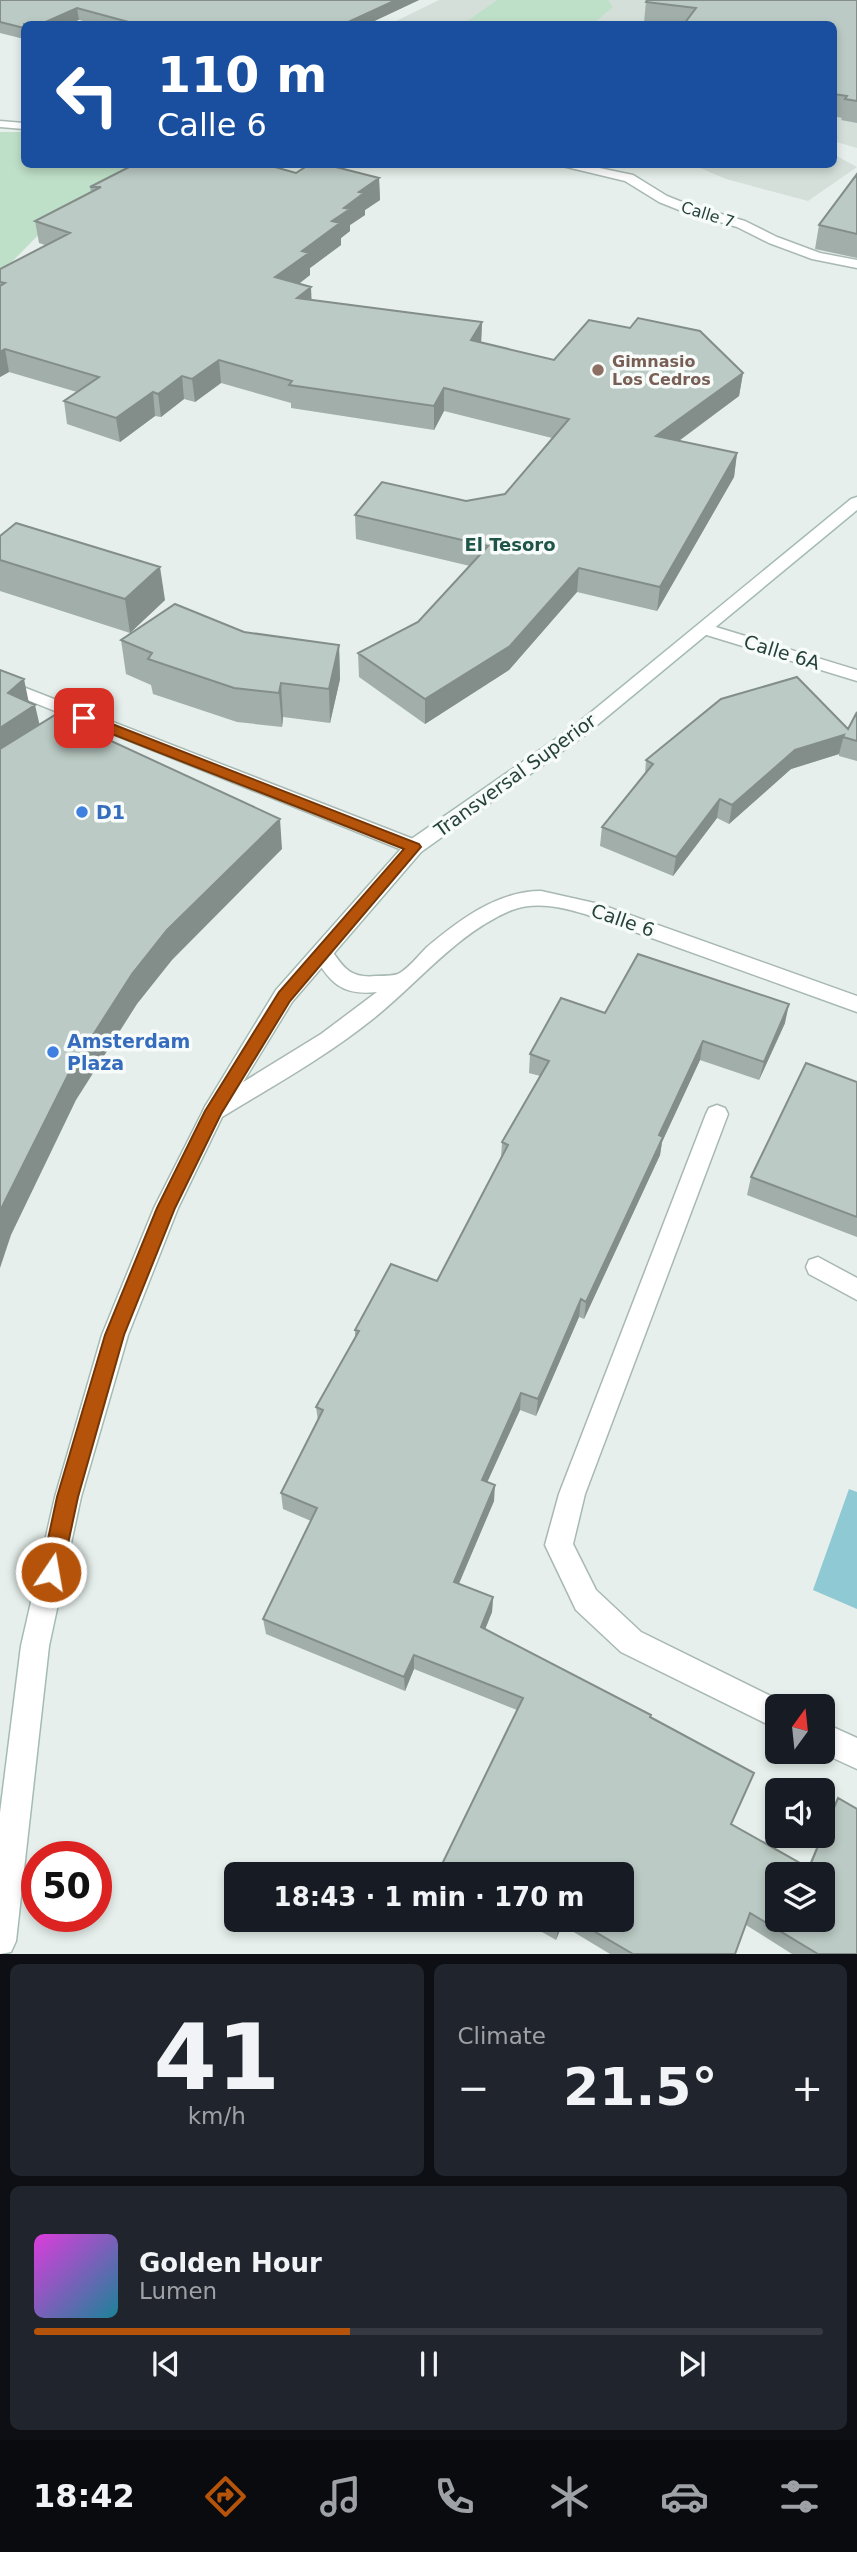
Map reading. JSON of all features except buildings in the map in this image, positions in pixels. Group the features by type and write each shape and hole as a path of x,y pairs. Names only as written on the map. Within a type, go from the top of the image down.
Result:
{"street":[{"path":"0,124 21,126"},
{"name":"Calle 7","path":"580,168 629,178 663,199 741,224 773,240 817,256 857,264"},
{"name":"Transversal Superior","path":"0,1941 36,1646 68,1497 115,1335 166,1208 214,1111 284,996 414,847 579,731 857,502"},
{"name":"Calle 6A","path":"706,629 857,676"},
{"path":"0,683 414,847"},
{"path":"61,732 84,718"},
{"name":"Calle 6","path":"214,1111 365,1014 470,925 500,907 526,899 560,900 760,967 857,1004"},
{"path":"322,952 338,976 358,986 405,981"},
{"path":"717,1114 572,1494 559,1545 586,1600 631,1642 765,1708"},
{"path":"818,1267 857,1290"},
{"path":"835,1743 857,1754"}],"shaded area":[{"path":"439,0 857,0 857,148 837,142 837,21 396,21"},
{"path":"837,156 857,167 808,201 726,179 700,168 837,168"}],"green space":[{"path":"497,0 608,0 613,7 597,21 467,21"},
{"path":"0,132 21,132 21,168 142,168 56,217 0,274"}],"water":[{"path":"849,1489 857,1492 857,1609 813,1590"}],"place":[{"name":"Gimnasio Los Cedros","path":"598,370"},
{"name":"D1","path":"82,812"},
{"name":"Amsterdam Plaza","path":"53,1052"}],"district":[{"name":"El Tesoro","path":"510,545"}],"route":[{"path":"51,1572 68,1497 115,1335 166,1208 214,1111 284,996 414,847 84,718"}]}
